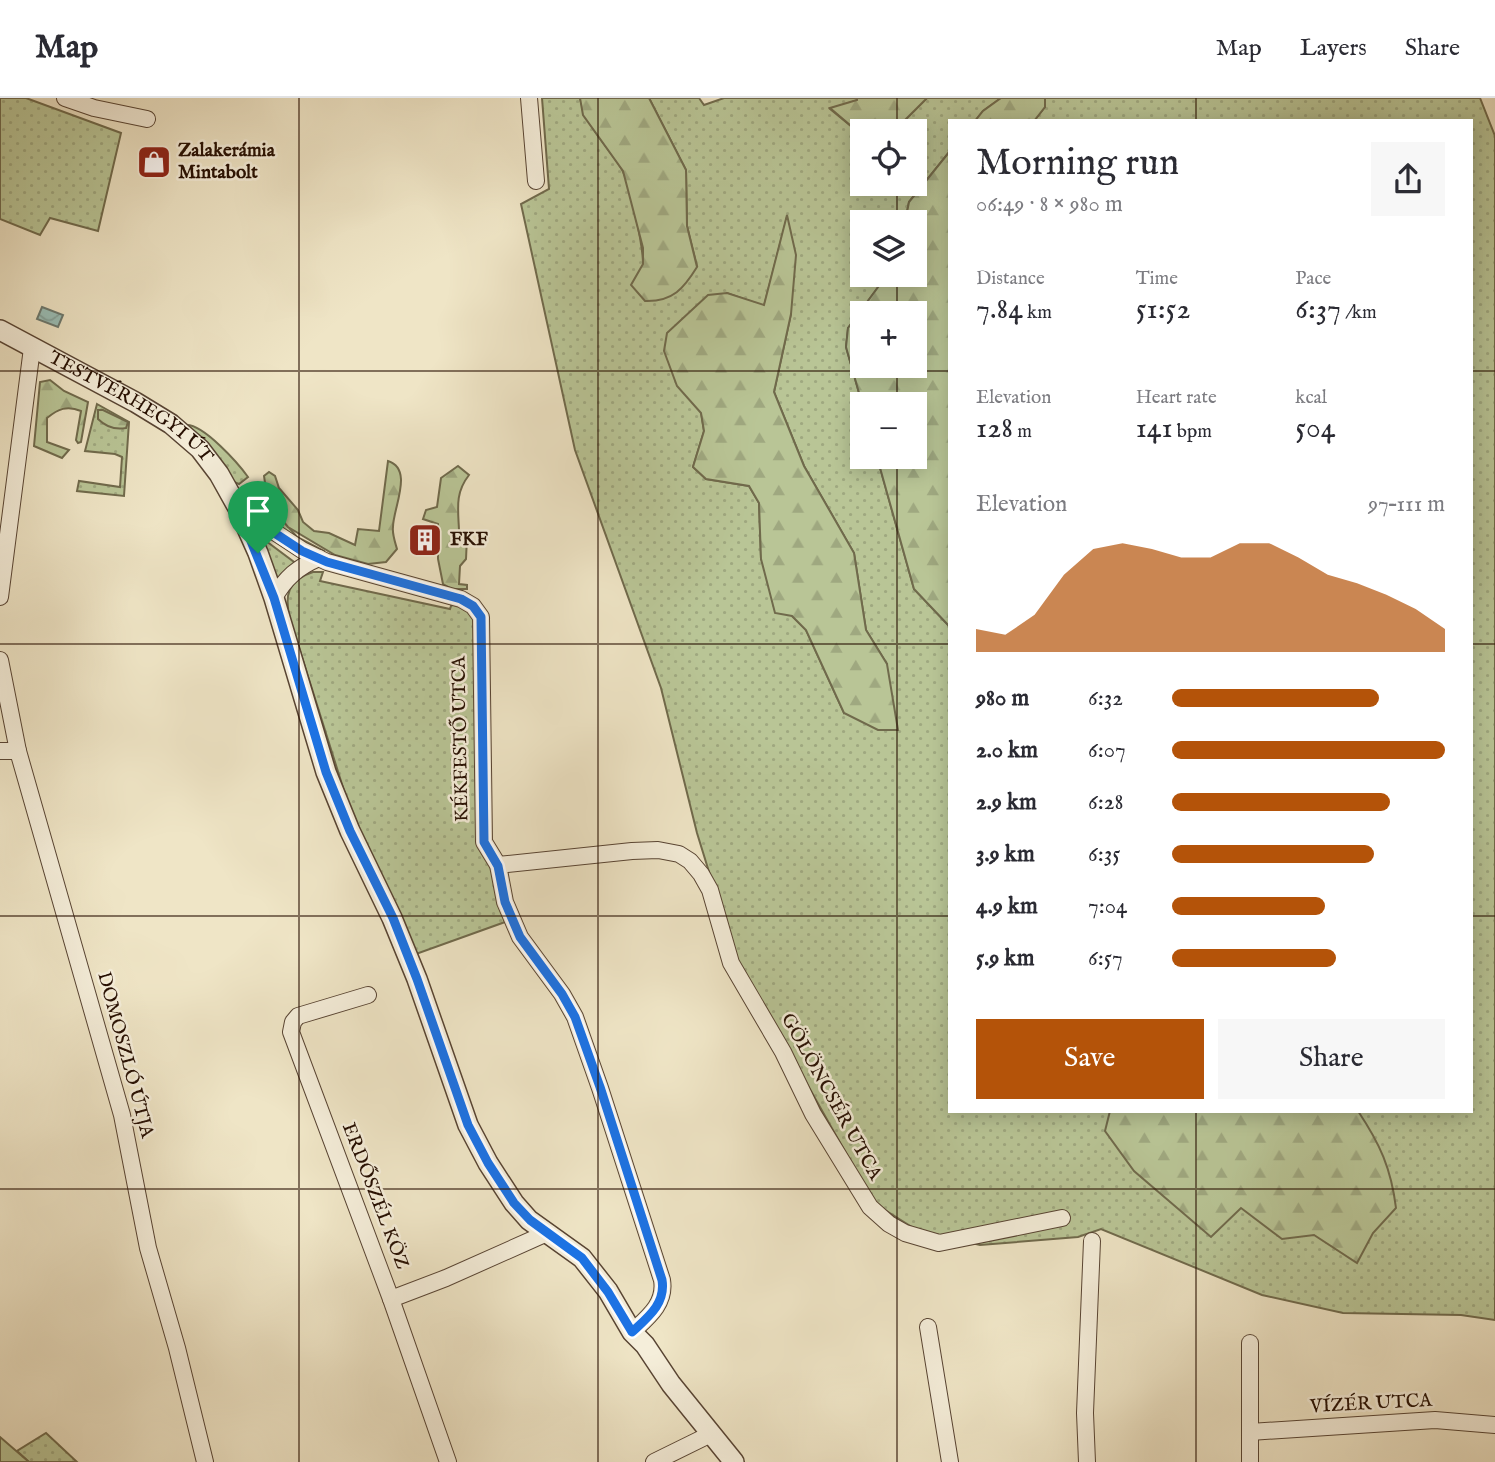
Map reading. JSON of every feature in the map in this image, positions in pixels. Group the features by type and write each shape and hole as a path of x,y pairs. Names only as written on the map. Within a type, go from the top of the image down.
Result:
{"street":[{"path":"65,98 94,108 147,120"},
{"path":"529,98 536,181"},
{"name":"TESTVÉRHEGYI ÚT","path":"0,330 135,402 186,436 210,461 238,509 274,598 326,772 350,831 393,918 468,1125 514,1203 530,1220 582,1258 660,1370 734,1462"},
{"path":"0,597 32,348"},
{"name":"KÉKFESTŐ UTCA","path":"238,509 302,551 461,599 477,610 482,622 480,677 483,835 486,847 498,866 505,902 520,937 562,994 575,1017 662,1280 663,1294 659,1303 650,1316 632,1332"},
{"path":"274,598 282,583 297,568 319,558"},
{"name":"DOMOSZLÓ ÚTJA","path":"0,660 18,751 122,1115 148,1248 177,1348 205,1462"},
{"path":"0,751 18,751"},
{"name":"GÖLÖNCSÉR UTCA","path":"498,866 632,851 658,850 679,854 702,874 735,971 783,1052 813,1114 870,1207 888,1224 905,1233 939,1243 1062,1218"},
{"name":"ERDŐSZÉL KÖZ","path":"368,995 298,1016 293,1022 291,1032 391,1298 448,1462"},
{"path":"391,1298 508,1252 547,1233"},
{"path":"1087,1462 1085,1413 1092,1241"},
{"path":"928,1327 950,1462"},
{"path":"1250,1343 1250,1462"},
{"name":"VÍZÉR UTCA","path":"1250,1432 1435,1420 1495,1425"},
{"path":"654,1462 711,1434"}],"green space":[{"path":"0,98 26,98 121,133 98,231 50,218 40,235 0,219"},
{"path":"542,98 580,98 592,126 625,175 641,243 643,264 697,266 687,226 686,170 649,98 699,98 704,105 724,98 857,98 858,100 830,109 850,125 850,196 914,196 907,210 850,210 850,287 878,287 868,301 850,301 850,325 846,347 850,361 850,378 855,378 859,392 850,392 850,469 880,469 914,589 948,625 948,1113 1473,1113 1473,119 1036,119 1045,107 1045,98 1480,98 1495,136 1495,1320 1461,1315 1343,1313 1262,1295 1101,1229 1078,1237 980,1245 915,1229 874,1203 735,956 697,833 661,688 575,450 521,204 549,189","holes":["787,217 791,314 774,392 804,466 854,553 866,630 887,664 844,713 806,630 792,616 761,559 759,503 749,486 706,479 693,467 704,431 701,412 727,293 764,306"]},
{"path":"580,98 649,98 686,170 687,226 697,267 682,287 670,296 645,301 631,285 643,264 643,248 623,171 583,115"},
{"path":"927,98 1001,98 977,119 948,119 948,153 927,180 927,119 906,119"},
{"path":"927,98 906,119 850,119 850,125 830,108 857,100"},
{"path":"1001,98 1045,98 1045,107 1036,119 977,119"},
{"path":"948,153 948,625 914,589 880,469 927,469 927,392 859,392 855,378 927,378 927,301 868,301 878,287 927,287 927,210 907,210 914,196 927,196 927,180"},
{"path":"787,215 796,255 791,314 774,392 804,466 854,553 866,630 887,664 898,730 878,730 844,713 806,630 792,616 775,613 761,559 759,503 749,486 706,479 693,467 704,431 701,413 677,386 664,351 667,333 708,295 727,293 764,305"},
{"path":"850,325 850,361 846,347"},
{"path":"50,380 64,391 88,402 81,442 76,440 81,411 63,409 47,418 47,442 69,450 62,458 34,446 40,382"},
{"path":"97,404 129,422 124,496 77,491 79,481 120,487 122,457 85,451"},
{"path":"98,410 128,422 126,428 114,428 104,424 98,419"},
{"path":"187,425 211,438 248,477 239,484 234,482 223,464"},
{"path":"388,461 396,465 401,480 393,530 397,549 386,562 368,564 335,555 288,527 268,503 264,476 269,472 275,476 279,488 298,510 303,522 314,531 329,533 355,545 358,529 379,531"},
{"path":"458,466 469,475 461,488 458,508 459,530 467,537 466,559 460,566 459,584 467,585 467,589 452,589 443,584 438,559 438,524 423,519 426,510 437,507 441,478"},
{"path":"260,494 297,537 324,551 323,554 266,520 245,497 251,500"},
{"path":"266,541 294,562 275,582 262,542"},
{"path":"313,572 323,572 320,581 450,609 452,603 469,610 476,617 491,864 505,922 416,954 357,832 290,619 290,589 298,579"},
{"path":"1110,1113 1359,1113 1373,1134 1383,1157 1396,1208 1373,1233 1357,1263 1314,1235 1282,1239 1241,1208 1211,1237 1134,1171 1105,1131"},
{"path":"46,1433 77,1462 29,1462 17,1451"},
{"path":"0,1437 29,1462 0,1462"}],"water":[{"path":"42,307 63,315 58,327 37,319"}],"place":[{"name":"Zalakerámia Mintabolt","path":"154,162"},
{"name":"FKF","path":"425,540"}],"route":[{"path":"238,509 302,551 327,562 461,599 473,606 481,617 484,842 498,866 509,915 520,937 562,994 575,1017 662,1280 663,1294 659,1303 650,1316 632,1332 608,1292 582,1258 530,1220 514,1203 468,1125 393,918 350,831 326,772 258,553 238,509"}]}
